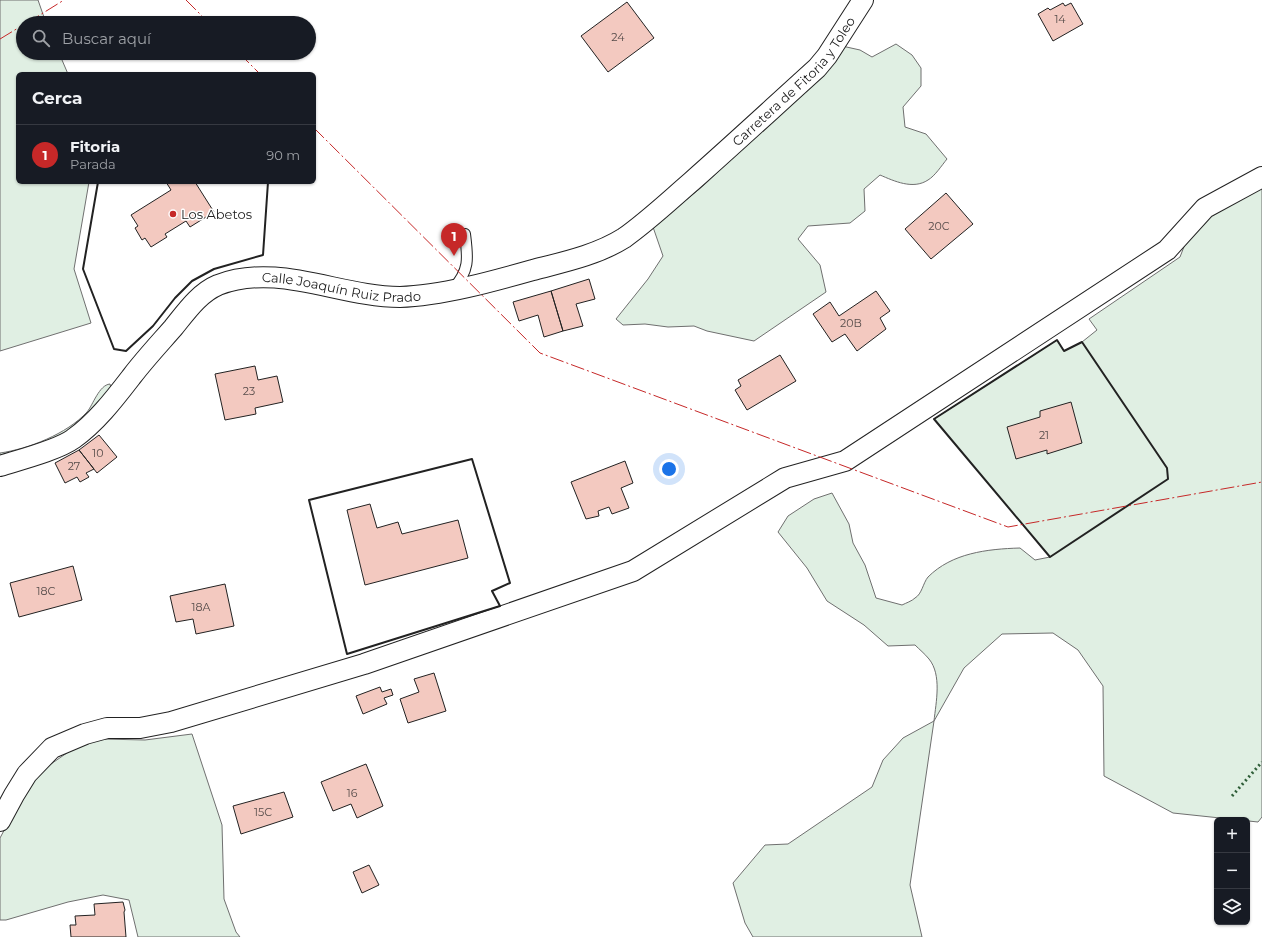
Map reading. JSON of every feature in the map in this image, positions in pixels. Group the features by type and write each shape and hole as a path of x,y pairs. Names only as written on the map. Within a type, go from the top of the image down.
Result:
{"street":[{"name":"Carretera de Fitoria y Toleo","path":"718,157 817,68 827,56 863,0"},
{"name":"Calle Joaquín Ruiz Prado","path":"0,466 36,455 72,440 116,399 133,375 198,298 216,286 238,279 259,277 280,278 375,295 398,297 418,296 491,281 589,255 622,239 648,220 718,157"},
{"path":"0,821 27,774 52,748 85,734 107,728 140,728 171,722 364,664 633,572 785,478 845,461 1167,250 1205,208 1262,177"}],"lane":[{"path":"453,289 466,271 468,259 465,234"}],"green space":[{"path":"0,0 38,0 44,16 16,16 16,60 62,60 67,72 16,72 16,184 89,184 74,269 91,323 0,351"},
{"path":"896,44 912,55 921,68 921,86 903,107 905,127 926,134 947,159 933,176 922,183 904,184 880,175 864,189 865,211 850,223 808,226 798,239 820,265 826,292 754,341 707,331 694,326 668,327 645,324 623,325 616,319 648,279 663,256 653,227 703,186 826,69 842,46 860,50 872,57"},
{"path":"1262,187 1262,817 1258,822 1250,821 1250,817 1214,817 1173,813 1104,776 1103,686 1078,650 1053,633 1002,634 964,668 934,721 937,681 936,673 929,659 915,645 888,646 864,625 827,601 807,568 778,532 788,516 814,499 832,493 849,524 853,543 865,565 876,598 902,605 917,596 928,577 937,569 948,562 971,554 983,551 1020,548 1035,560 1050,557 934,419 1057,340 1064,351 1082,342 1097,330 1089,319 1180,257 1187,239 1213,214"},
{"path":"110,384 111,388 103,400 64,436 0,459 0,453 35,444 58,434 69,427 87,412 99,391 106,385"},
{"path":"934,721 910,885 922,937 753,937 745,923 733,883 765,845 788,844 872,787 883,760 903,738"},
{"path":"192,734 222,825 224,899 236,932 240,937 138,937 129,900 103,895 68,902 6,920 0,920 0,838 25,791 48,766 77,746 102,739 145,740"}],"building":[{"path":"627,2 654,38 608,72 581,36"},
{"path":"1063,3 1065,6 1071,3 1083,24 1053,41 1038,14 1048,8 1050,10"},
{"name":"Los Abetos","path":"167,184 196,184 214,212 190,227 186,221 165,234 167,237 151,247 145,238 142,240 135,228 138,226 131,215 171,190"},
{"path":"946,193 973,224 931,259 905,229"},
{"path":"589,279 595,299 576,304 583,326 563,331 551,291"},
{"path":"551,291 563,331 544,337 538,315 519,321 513,302"},
{"path":"876,291 890,311 880,318 886,329 857,351 845,334 832,342 813,314 830,302 839,316"},
{"path":"780,355 796,381 747,410 735,390 741,386 738,380"},
{"path":"255,366 258,380 277,376 283,402 255,408 256,414 225,420 215,374"},
{"path":"1071,402 1082,443 1047,454 1047,450 1016,459 1007,427 1040,417 1040,411"},
{"path":"99,435 117,457 97,473 79,450"},
{"path":"79,450 94,469 86,473 89,477 80,482 77,477 65,483 55,463"},
{"path":"625,461 633,483 621,488 629,508 612,514 609,507 598,511 599,516 586,519 571,482"},
{"path":"370,504 377,528 398,522 402,534 458,520 468,558 365,585 347,510"},
{"path":"73,566 82,600 19,617 10,583"},
{"path":"225,584 234,626 196,634 193,619 176,622 170,596"},
{"path":"434,673 446,711 408,723 400,699 419,692 414,679"},
{"path":"380,687 382,692 391,689 393,695 384,698 387,704 363,714 356,696"},
{"path":"366,764 383,806 357,818 351,804 333,811 321,782"},
{"path":"284,792 293,817 241,834 233,806"},
{"path":"369,865 379,885 362,893 353,872"},
{"path":"123,902 125,910 126,937 71,937 70,925 76,925 75,916 95,915 94,904"}],"hedge":[{"path":"1232,796 1262,762"}],"wall":[{"path":"98,184 83,269 114,349 126,351 153,326 175,298 192,281 214,269 263,255 268,184"},
{"path":"1057,340 1064,351 1082,342 1167,468 1168,479 1050,557 934,419 1057,340"},
{"path":"472,459 510,583 492,591 500,606 347,654 309,500 472,459"}],"power":[{"path":"38,16 64,0"},
{"path":"186,0 202,16"},
{"path":"0,39 16,29"},
{"path":"246,60 258,72"},
{"path":"316,130 540,353 1008,527 1262,482"}],"place":[{"name":"Los Abetos","path":"173,214"},
{"name":"Fitoria","path":"454,256"}]}
